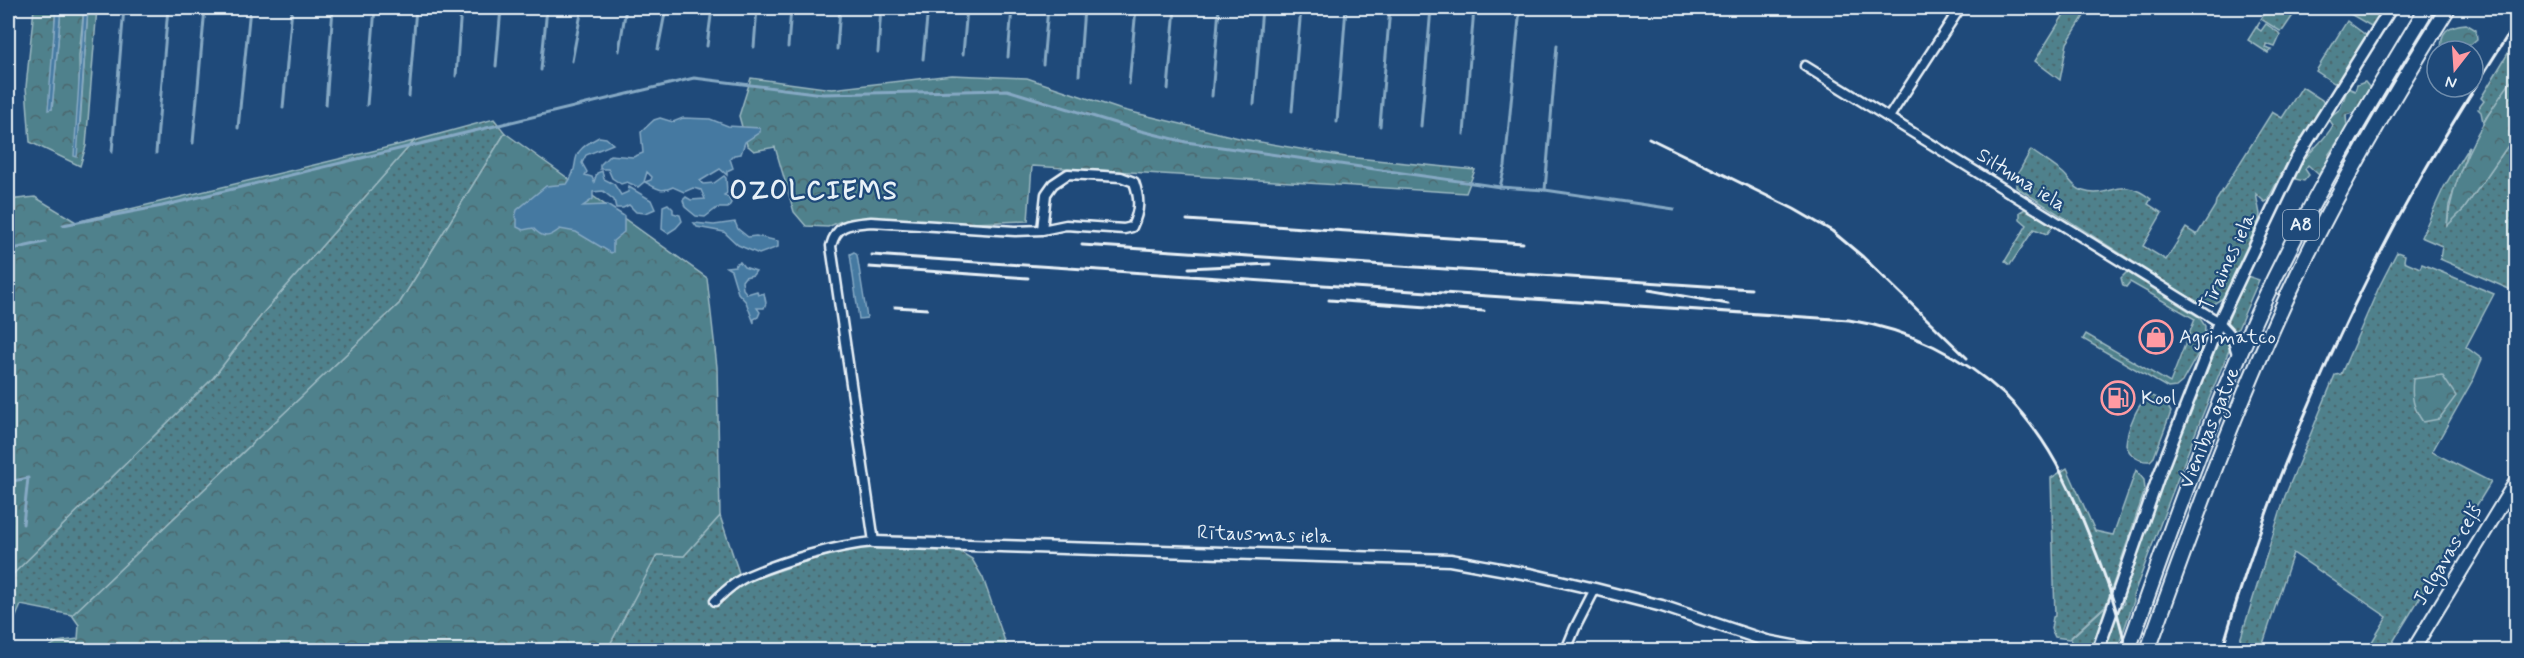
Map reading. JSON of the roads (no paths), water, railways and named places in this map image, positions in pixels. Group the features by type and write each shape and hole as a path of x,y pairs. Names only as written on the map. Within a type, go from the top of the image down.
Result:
{"highway":[{"name":"Vienības gatve","path":"2128,651 2182,500 2238,357 2326,178 2427,8"},
{"name":"Vienības gatve","path":"2148,651 2217,460 2292,285 2324,221 2448,8"}],"main road":[{"name":"Jelgavas ceļš","path":"2413,651 2517,481"}],"street":[{"path":"1889,117 1960,8"},
{"name":"Tīraines iela","path":"2098,651 2158,478 2219,322 2297,158 2391,8"},
{"name":"Siltuma iela","path":"1805,66 2219,322"},
{"path":"873,542 831,246 834,234 847,224 871,222 1015,231 1042,230 1066,225 1124,229 1132,227 1138,215 1139,197 1134,182 1121,177 1068,174 1053,184 1046,194 1042,230"},
{"path":"2219,322 2231,334 2238,357"},
{"name":"Rītausmas iela","path":"715,602 746,577 808,556 859,543 873,542 1433,558 1490,566 1595,589 1662,606 1767,641 1814,651"},
{"path":"1566,651 1595,589"}],"water":[{"path":"56,8 61,8 52,109 48,110"},
{"path":"84,8 88,8 77,157 74,156"},
{"path":"660,118 673,122 683,118 710,119 728,126 760,128 760,132 745,142 741,154 734,155 730,159 733,168 727,171 727,175 720,169 700,181 703,184 714,183 724,176 727,193 724,195 731,203 728,208 717,208 705,217 696,216 685,207 683,200 686,197 691,200 705,199 701,190 693,188 684,192 673,187 665,190 659,189 645,182 651,180 652,177 647,172 644,182 638,187 627,182 621,184 612,178 608,169 600,169 600,165 610,155 633,157 643,153 641,132 654,120"},
{"path":"599,137 606,138 613,144 586,155 582,163 587,172 585,175 592,177 594,182 597,173 602,171 604,179 614,184 621,195 628,192 629,187 651,200 655,209 646,213 636,212 629,205 616,208 614,200 603,191 593,192 593,199 583,206 607,205 624,216 624,232 613,241 613,252 611,253 576,232 560,229 553,234 543,236 533,228 523,230 517,227 515,217 517,210 546,186 567,184 581,149"},
{"path":"668,204 673,209 673,213 680,215 682,221 668,233 662,229 663,206"},
{"path":"735,222 738,229 748,237 756,236 778,241 778,247 759,254 738,245 724,232 697,227 694,223 714,225"},
{"path":"854,252 857,255 867,318 859,319 850,254"},
{"path":"740,262 744,267 756,271 742,281 743,289 747,294 757,291 758,295 764,293 766,303 764,308 757,308 760,312 754,319 754,323 746,302 738,293 731,270 726,267 735,266"}],"waterway":[{"path":"8,98 15,8"},
{"path":"112,152 124,8"},
{"path":"156,153 168,8"},
{"path":"193,143 205,8"},
{"path":"238,128 250,8"},
{"path":"283,108 292,8"},
{"path":"326,105 333,8"},
{"path":"367,105 375,8"},
{"path":"409,96 416,8"},
{"path":"456,76 461,8"},
{"path":"496,66 501,8"},
{"path":"541,70 547,8"},
{"path":"572,61 582,8"},
{"path":"619,51 626,8"},
{"path":"658,49 666,8"},
{"path":"707,46 712,8"},
{"path":"754,47 757,8"},
{"path":"788,47 791,8"},
{"path":"837,49 840,8"},
{"path":"878,52 881,8"},
{"path":"923,59 928,8"},
{"path":"963,54 967,8"},
{"path":"1008,57 1012,8"},
{"path":"1043,64 1048,8"},
{"path":"1079,75 1084,8"},
{"path":"1129,84 1136,8"},
{"path":"1168,89 1175,8"},
{"path":"1212,96 1219,8"},
{"path":"1254,104 1262,8"},
{"path":"1292,111 1301,8"},
{"path":"1337,122 1346,8"},
{"path":"1380,126 1390,8"},
{"path":"1421,126 1431,8"},
{"path":"1464,134 1474,8"},
{"path":"1500,187 1505,166 1520,8"},
{"path":"1545,190 1557,45"},
{"path":"63,225 162,206 694,78 823,94 1007,90 1141,131 1186,142 1500,187 1545,190 1674,209"},
{"path":"8,250 45,242"},
{"path":"8,482 28,478 23,524"}],"railway":[{"path":"2222,650 2283,468 2361,291 2421,177 2516,22"},
{"path":"1649,138 1794,209 1832,231 1863,257 1967,358"},
{"path":"1187,220 1523,243"},
{"path":"1082,245 1751,289"},
{"path":"872,255 1849,320 1893,330 1934,347 1972,369 2007,397"},
{"path":"1189,268 1270,264"},
{"path":"869,267 1028,278"},
{"path":"1649,290 1728,304"},
{"path":"1329,300 1484,311"},
{"path":"895,307 927,309"},
{"path":"2002,392 2045,445 2066,483 2108,584 2126,650"}],"place":[{"name":"Agrimatco","path":"2156,337"},
{"name":"Kool","path":"2118,398"}],"district":[{"name":"OZOLCIEMS","path":"814,192"}]}
